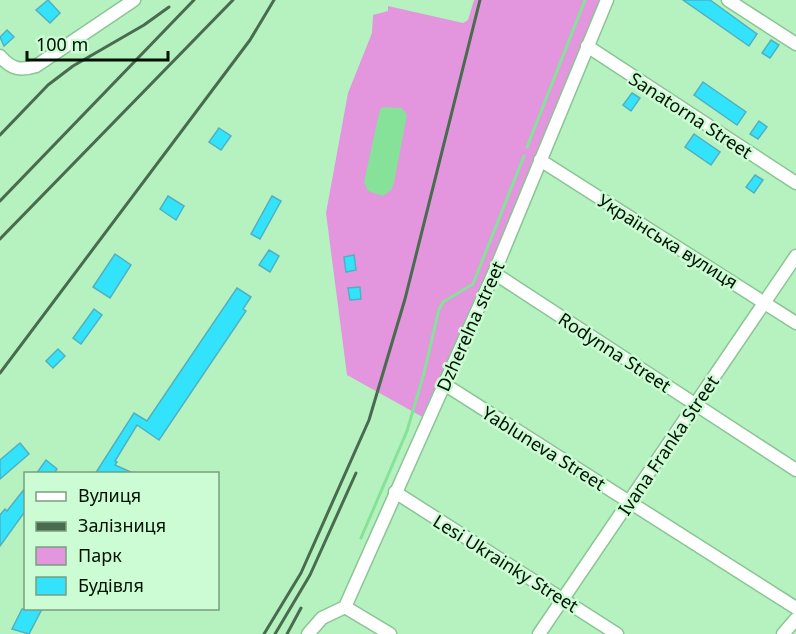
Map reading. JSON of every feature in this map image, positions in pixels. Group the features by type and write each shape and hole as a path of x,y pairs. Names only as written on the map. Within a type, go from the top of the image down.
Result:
{"street":[{"path":"0,56 11,68 36,66 134,0"},
{"name":"Dzherelna street","path":"345,607 495,273 586,46 607,0"},
{"path":"728,0 796,44"},
{"name":"Sanatorna Street","path":"586,46 796,183"},
{"name":"Українська вулиця","path":"540,160 796,323"},
{"name":"Ivana Franka Street","path":"539,634 564,601 796,256"},
{"name":"Rodynna Street","path":"495,273 796,470"},
{"name":"Yabluneva Street","path":"444,384 796,608"},
{"name":"Lesi Ukrainky Street","path":"395,492 617,634"},
{"path":"308,634 322,618 345,607 390,634"},
{"path":"783,634 796,619"}],"green space":[{"path":"474,0 607,0 428,420 347,375 326,213 348,93 372,33 373,15 388,11 388,6 463,23 468,20"}],"shaded area":[{"path":"383,107 402,108 407,115 394,183 391,190 383,196 368,191 364,182 380,109"}],"building":[{"path":"48,0 60,13 50,23 36,10"},
{"path":"683,0 710,0 757,34 749,46"},
{"path":"7,30 14,37 4,46 0,37"},
{"path":"771,40 779,45 770,58 762,53"},
{"path":"703,82 746,112 737,125 694,95"},
{"path":"632,93 640,98 631,111 623,105"},
{"path":"759,121 767,127 758,139 750,134"},
{"path":"219,128 231,136 221,150 209,142"},
{"path":"694,134 720,152 711,165 685,147"},
{"path":"755,175 763,180 754,193 746,187"},
{"path":"168,196 184,206 176,220 160,209"},
{"path":"272,196 281,201 260,239 251,234"},
{"path":"269,250 279,256 270,272 259,265"},
{"path":"115,254 131,265 110,298 93,287"},
{"path":"354,255 356,270 346,272 344,257"},
{"path":"360,287 361,299 350,300 348,288"},
{"path":"237,288 251,297 243,309 246,311 159,440 137,425 115,461 117,462 115,465 131,472 96,472 134,413 147,421"},
{"path":"94,309 102,315 81,344 73,338"},
{"path":"58,349 65,356 53,368 46,361"},
{"path":"20,443 29,454 0,479 0,460"},
{"path":"46,460 57,469 55,472 37,472"},
{"path":"24,490 24,513 0,546 0,515 5,509 7,511"},
{"path":"22,609 41,610 29,634 12,629"}],"waterway":[{"path":"527,147 585,0"},
{"path":"361,538 407,431 439,309 443,302 473,284 524,156"}],"railway":[{"path":"0,201 194,0"},
{"path":"0,239 233,0"},
{"path":"0,373 250,40 274,0"},
{"path":"264,634 301,573 369,420 405,299 480,0"},
{"path":"0,135 48,85 73,66 144,25 169,7"},
{"path":"275,634 310,575 356,473"},
{"path":"287,634 301,608"}]}
